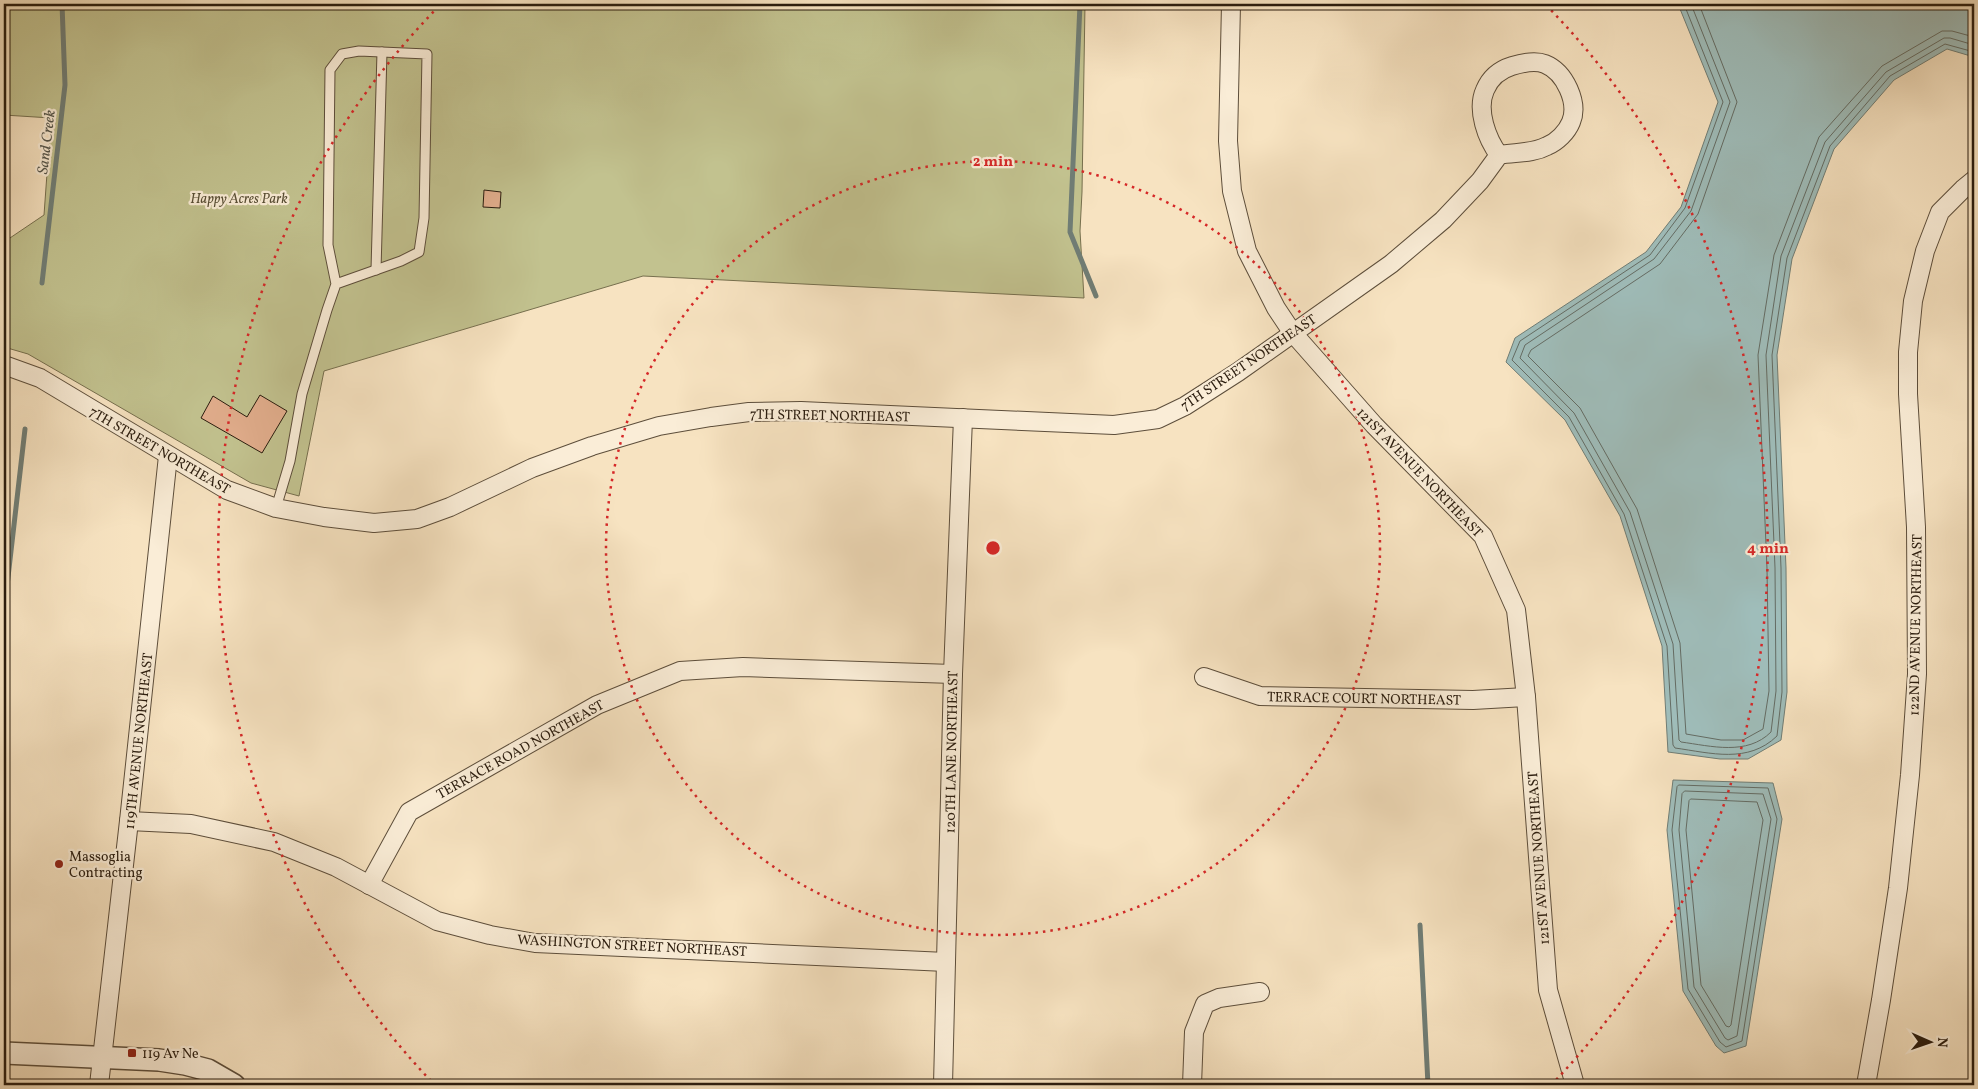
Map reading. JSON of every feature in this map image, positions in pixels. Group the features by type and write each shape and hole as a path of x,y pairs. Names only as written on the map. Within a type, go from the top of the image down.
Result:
{"street":[{"name":"121ST AVENUE NORTHEAST","path":"1231,4 1228,141 1232,191 1247,251 1276,308 1292,332 1374,425 1483,536 1516,610 1526,696 1548,990 1572,1080 1575,1085"},
{"path":"1524,62 1546,64 1562,77 1570,94 1573,107 1572,121 1564,134 1548,146 1533,152 1499,155 1491,144 1482,108 1484,92 1492,77 1507,68 1524,62"},
{"name":"7TH STREET NORTHEAST","path":"4,365 40,378 227,490 276,508 324,517 374,523 416,519 450,507 532,468 592,446 659,426 711,416 749,412 801,412 1114,424 1158,419 1192,402 1238,372 1292,332 1391,264 1442,220 1480,181 1499,155"},
{"name":"122ND AVENUE NORTHEAST","path":"1866,1085 1898,888 1910,775 1916,684 1916,527 1908,361 1913,301 1925,251 1940,212 1974,180"},
{"name":"120TH LANE NORTHEAST","path":"943,1085 953,674 963,418"},
{"name":"119TH AVENUE NORTHEAST","path":"99,1085 168,456"},
{"name":"TERRACE ROAD NORTHEAST","path":"369,886 409,812 597,705 680,671 743,667 953,674"},
{"name":"TERRACE COURT NORTHEAST","path":"1204,677 1260,696 1473,700 1526,696"},
{"name":"WASHINGTON STREET NORTHEAST","path":"129,821 191,824 274,842 336,867 437,921 490,935 535,943 946,962"},
{"path":"1192,1085 1194,1032 1205,1004 1219,998 1260,992"},
{"path":"4,1053 159,1060 208,1070 234,1085"}],"lane":[{"path":"276,508 290,461 302,394 336,284 328,245 330,70 342,54 359,51 427,54 424,218 419,252 336,284"},
{"path":"376,270 382,52"}],"green space":[{"name":"Happy Acres Park","path":"4,4 1085,4 1080,231 1084,298 643,276 324,371 299,496 251,483 28,354 4,347 4,242 44,215 51,118 4,115"}],"water":[{"path":"1678,4 1974,4 1974,57 1947,49 1894,80 1834,149 1792,259 1777,355 1786,568 1787,692 1781,740 1748,759 1720,759 1668,752 1662,646 1620,516 1565,420 1506,362 1515,338 1646,252 1681,207 1718,102"},
{"path":"1673,780 1773,783 1782,819 1746,1046 1724,1053 1716,1046 1683,991 1667,830"}],"building":[{"path":"484,190 501,192 500,208 483,207"},
{"path":"260,395 287,411 262,453 201,418 213,396 247,417"}],"waterway":[{"name":"Sand Creek","path":"42,283 65,85 62,4"},
{"path":"1080,4 1070,232 1096,296"},
{"name":"Sand Creek","path":"4,612 25,429"},
{"path":"1420,925 1428,1085"}],"place":[{"name":"Massoglia Contracting","path":"59,864"},
{"name":"119 Av Ne","path":"132,1053"}]}
